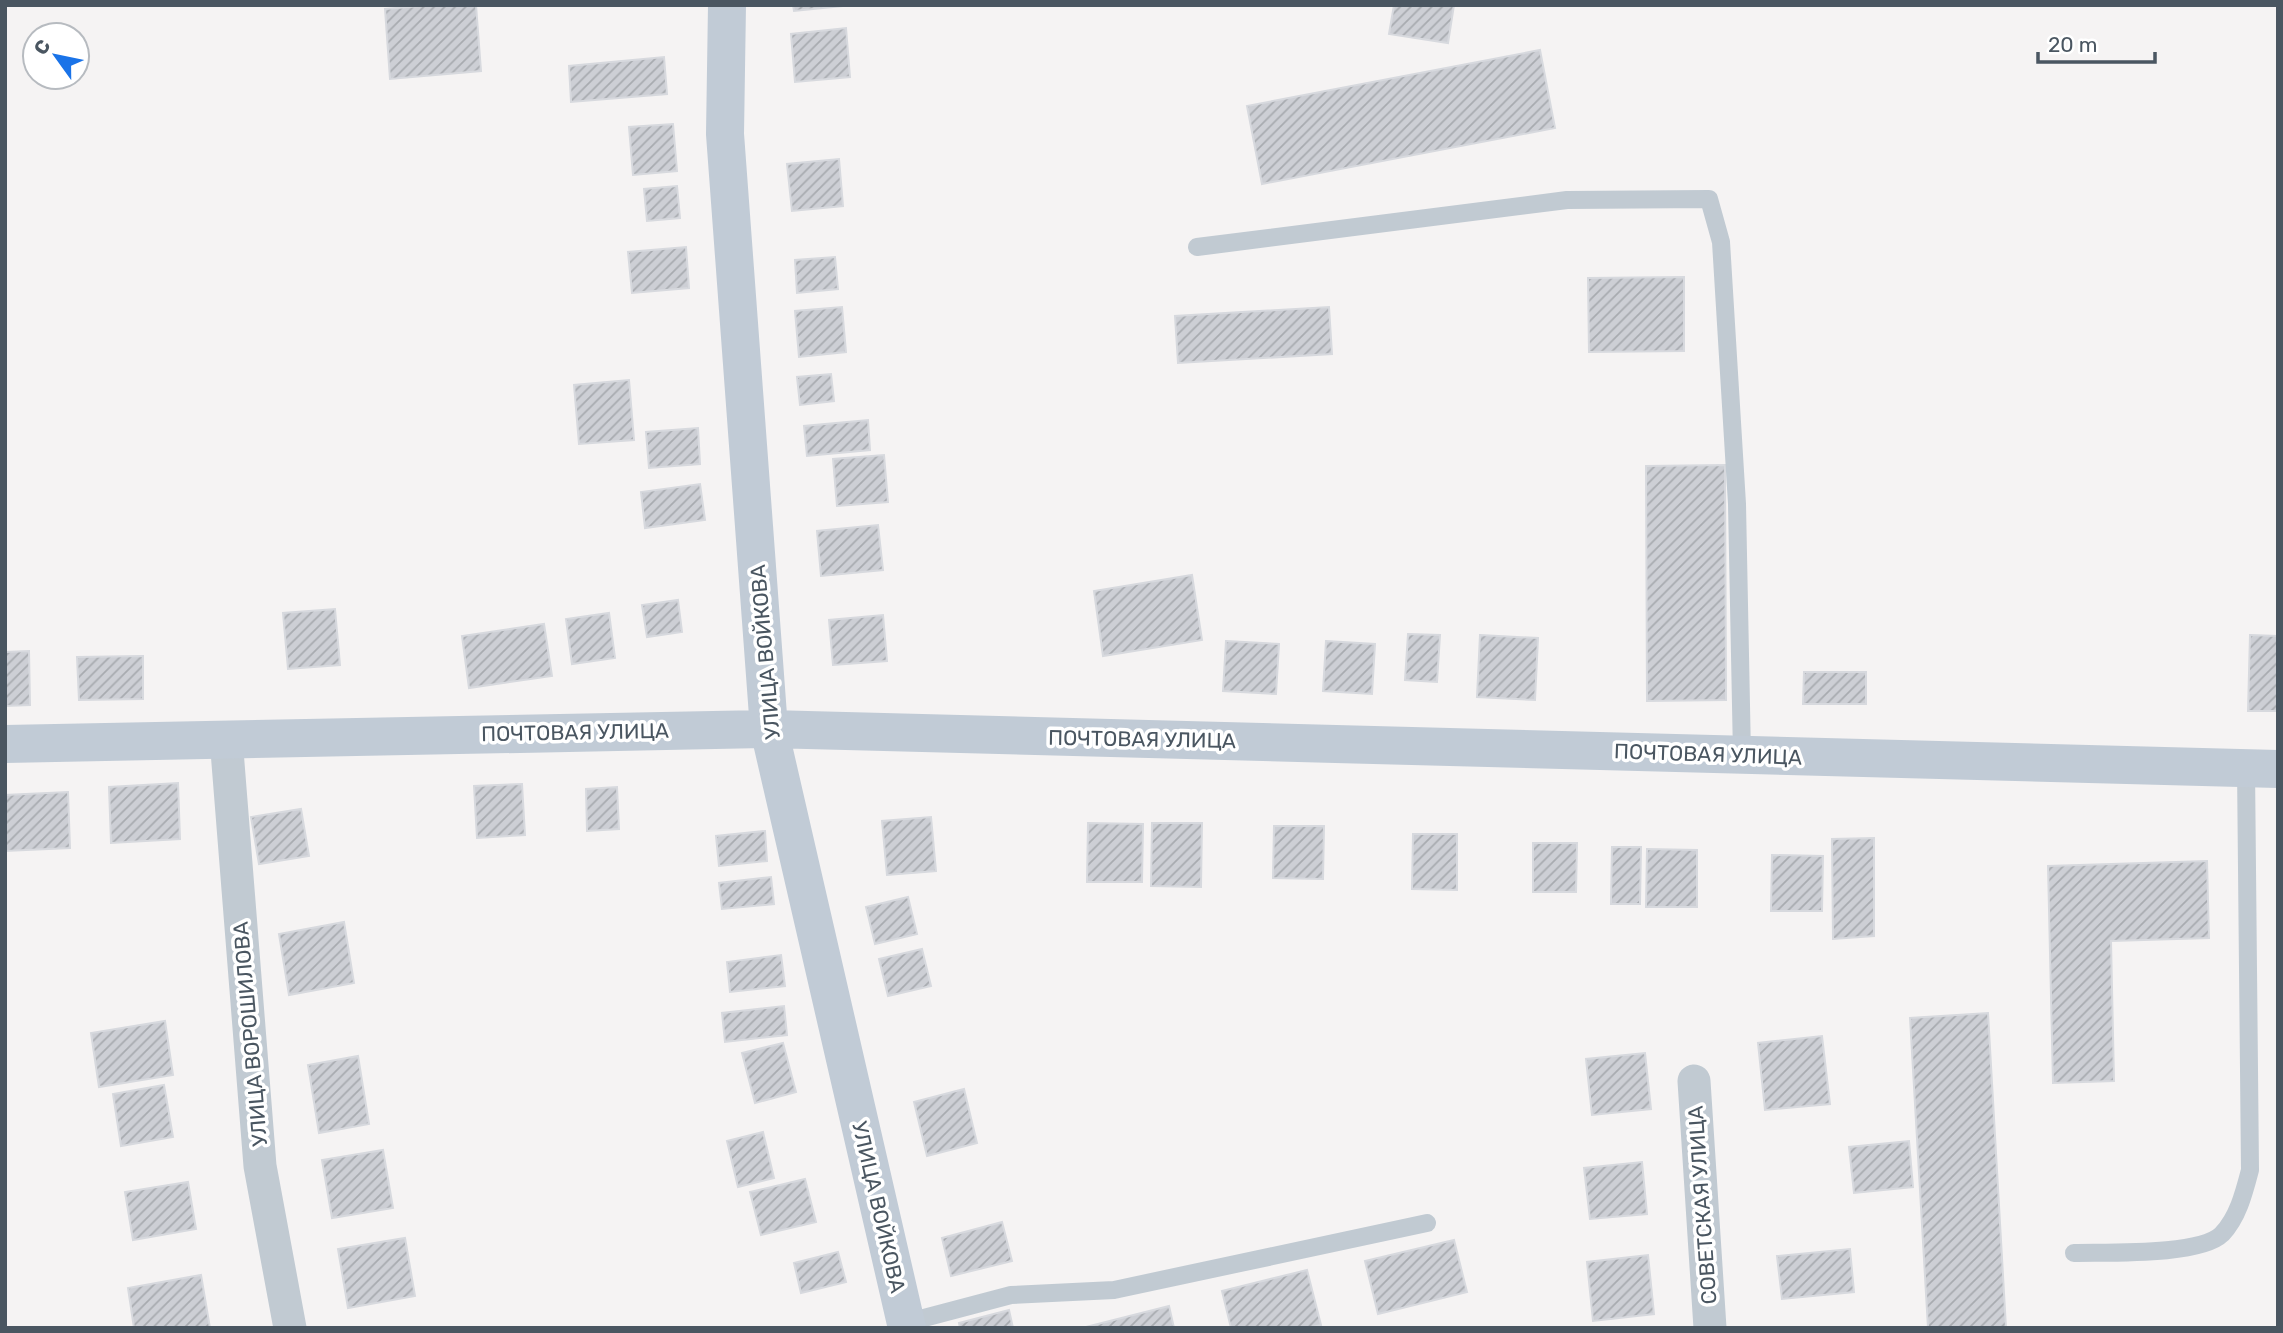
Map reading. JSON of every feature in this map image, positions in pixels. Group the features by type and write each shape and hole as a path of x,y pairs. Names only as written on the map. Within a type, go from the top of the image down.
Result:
{"main road":[{"name":"УЛИЦА ВОЙКОВА","path":"727,5 725,134 769,729 906,1325"},
{"name":"ПОЧТОВАЯ УЛИЦА","path":"5,744 769,729 2262,769"}],"street":[{"name":"УЛИЦА ВОРОШИЛОВА","path":"226,738 260,1166 290,1328"},
{"name":"СОВЕТСКАЯ УЛИЦА","path":"1694,1081 1710,1328"}],"lane":[{"path":"1197,247 1567,200 1709,199 1721,243 1737,504 1742,755"},
{"path":"2074,1253 2191,1248 2221,1235 2242,1203 2250,1170 2262,769"},
{"path":"906,1325 1011,1295 1114,1290 1427,1223"}],"building":[{"path":"476,5 481,71 390,79 385,9"},
{"path":"793,5 842,5 842,6 794,11"},
{"path":"1394,5 1454,5 1448,43 1389,34"},
{"path":"846,28 850,77 795,82 791,34"},
{"path":"1540,50 1555,128 1262,184 1247,106"},
{"path":"664,57 667,94 571,102 569,66"},
{"path":"673,124 677,171 633,175 629,127"},
{"path":"839,159 843,206 792,211 787,164"},
{"path":"677,186 680,218 647,221 644,189"},
{"path":"686,247 689,288 632,293 628,252"},
{"path":"835,257 838,289 797,293 795,260"},
{"path":"1684,277 1684,351 1589,352 1588,278"},
{"path":"842,307 846,352 799,357 795,311"},
{"path":"1329,307 1332,354 1178,363 1175,316"},
{"path":"831,374 834,401 800,405 797,377"},
{"path":"629,380 634,440 579,444 574,385"},
{"path":"868,420 870,450 807,456 804,426"},
{"path":"698,428 700,464 649,468 646,432"},
{"path":"884,455 888,502 837,506 833,459"},
{"path":"1725,465 1726,700 1647,701 1646,466"},
{"path":"700,484 705,520 645,528 641,492"},
{"path":"878,525 883,570 821,576 817,531"},
{"path":"1192,575 1202,640 1103,656 1094,591"},
{"path":"678,600 682,632 647,637 642,605"},
{"path":"335,609 340,665 288,669 283,613"},
{"path":"609,613 615,658 572,664 566,619"},
{"path":"883,615 887,661 833,665 829,620"},
{"path":"544,624 552,676 469,688 462,636"},
{"path":"1408,634 1440,635 1437,682 1405,680"},
{"path":"1480,635 1538,638 1535,700 1477,697"},
{"path":"2250,635 2278,636 2278,711 2248,711"},
{"path":"1226,641 1279,644 1276,694 1223,691"},
{"path":"1326,641 1375,644 1372,694 1323,691"},
{"path":"29,651 30,705 5,706 5,652"},
{"path":"143,656 143,699 79,700 77,657"},
{"path":"1804,672 1866,672 1866,704 1803,704"},
{"path":"178,783 180,839 111,843 109,787"},
{"path":"522,784 525,835 477,838 474,786"},
{"path":"617,787 619,829 587,831 586,789"},
{"path":"68,792 70,848 5,851 5,795"},
{"path":"301,809 309,856 259,864 251,817"},
{"path":"931,817 936,871 887,875 882,821"},
{"path":"1088,823 1143,824 1142,882 1087,882"},
{"path":"1152,823 1202,823 1201,887 1151,886"},
{"path":"1274,826 1324,826 1323,879 1273,878"},
{"path":"765,831 767,861 719,866 716,836"},
{"path":"1413,834 1457,834 1457,890 1412,889"},
{"path":"1874,838 1874,936 1833,939 1832,839"},
{"path":"1533,843 1577,843 1576,892 1533,892"},
{"path":"1612,847 1641,847 1640,904 1611,904"},
{"path":"1647,849 1697,850 1697,907 1646,907"},
{"path":"1772,855 1823,856 1822,911 1771,911"},
{"path":"2207,861 2209,938 2111,941 2114,1081 2053,1083 2048,866"},
{"path":"771,877 774,904 722,909 719,883"},
{"path":"908,897 917,934 875,944 866,907"},
{"path":"344,922 354,983 289,995 279,934"},
{"path":"922,949 931,986 888,996 879,959"},
{"path":"781,955 785,986 730,992 727,962"},
{"path":"784,1006 787,1035 725,1042 722,1013"},
{"path":"1988,1013 2006,1328 1928,1328 1910,1018"},
{"path":"165,1021 173,1075 99,1087 91,1033"},
{"path":"1822,1036 1830,1104 1765,1110 1758,1043"},
{"path":"783,1043 796,1092 755,1103 742,1053"},
{"path":"1645,1053 1651,1109 1592,1115 1586,1059"},
{"path":"358,1056 369,1124 319,1133 308,1065"},
{"path":"164,1085 173,1137 121,1146 113,1094"},
{"path":"964,1089 977,1143 927,1156 914,1102"},
{"path":"763,1132 774,1178 738,1187 727,1141"},
{"path":"1909,1141 1913,1187 1854,1193 1849,1147"},
{"path":"383,1150 393,1208 332,1218 322,1160"},
{"path":"1642,1162 1647,1214 1590,1219 1584,1168"},
{"path":"805,1179 816,1222 761,1235 750,1192"},
{"path":"188,1182 196,1229 133,1240 125,1192"},
{"path":"1002,1222 1012,1261 951,1276 942,1238"},
{"path":"405,1238 415,1296 348,1308 338,1249"},
{"path":"1454,1240 1467,1292 1378,1314 1365,1261"},
{"path":"1850,1249 1854,1292 1782,1299 1777,1256"},
{"path":"838,1252 846,1282 801,1293 794,1263"},
{"path":"1648,1255 1654,1314 1593,1321 1587,1262"},
{"path":"1307,1270 1321,1325 1308,1328 1231,1328 1222,1291"},
{"path":"201,1275 210,1328 134,1328 128,1288"},
{"path":"1169,1306 1174,1328 1082,1328"},
{"path":"1009,1310 1013,1328 960,1328 959,1323"}]}
